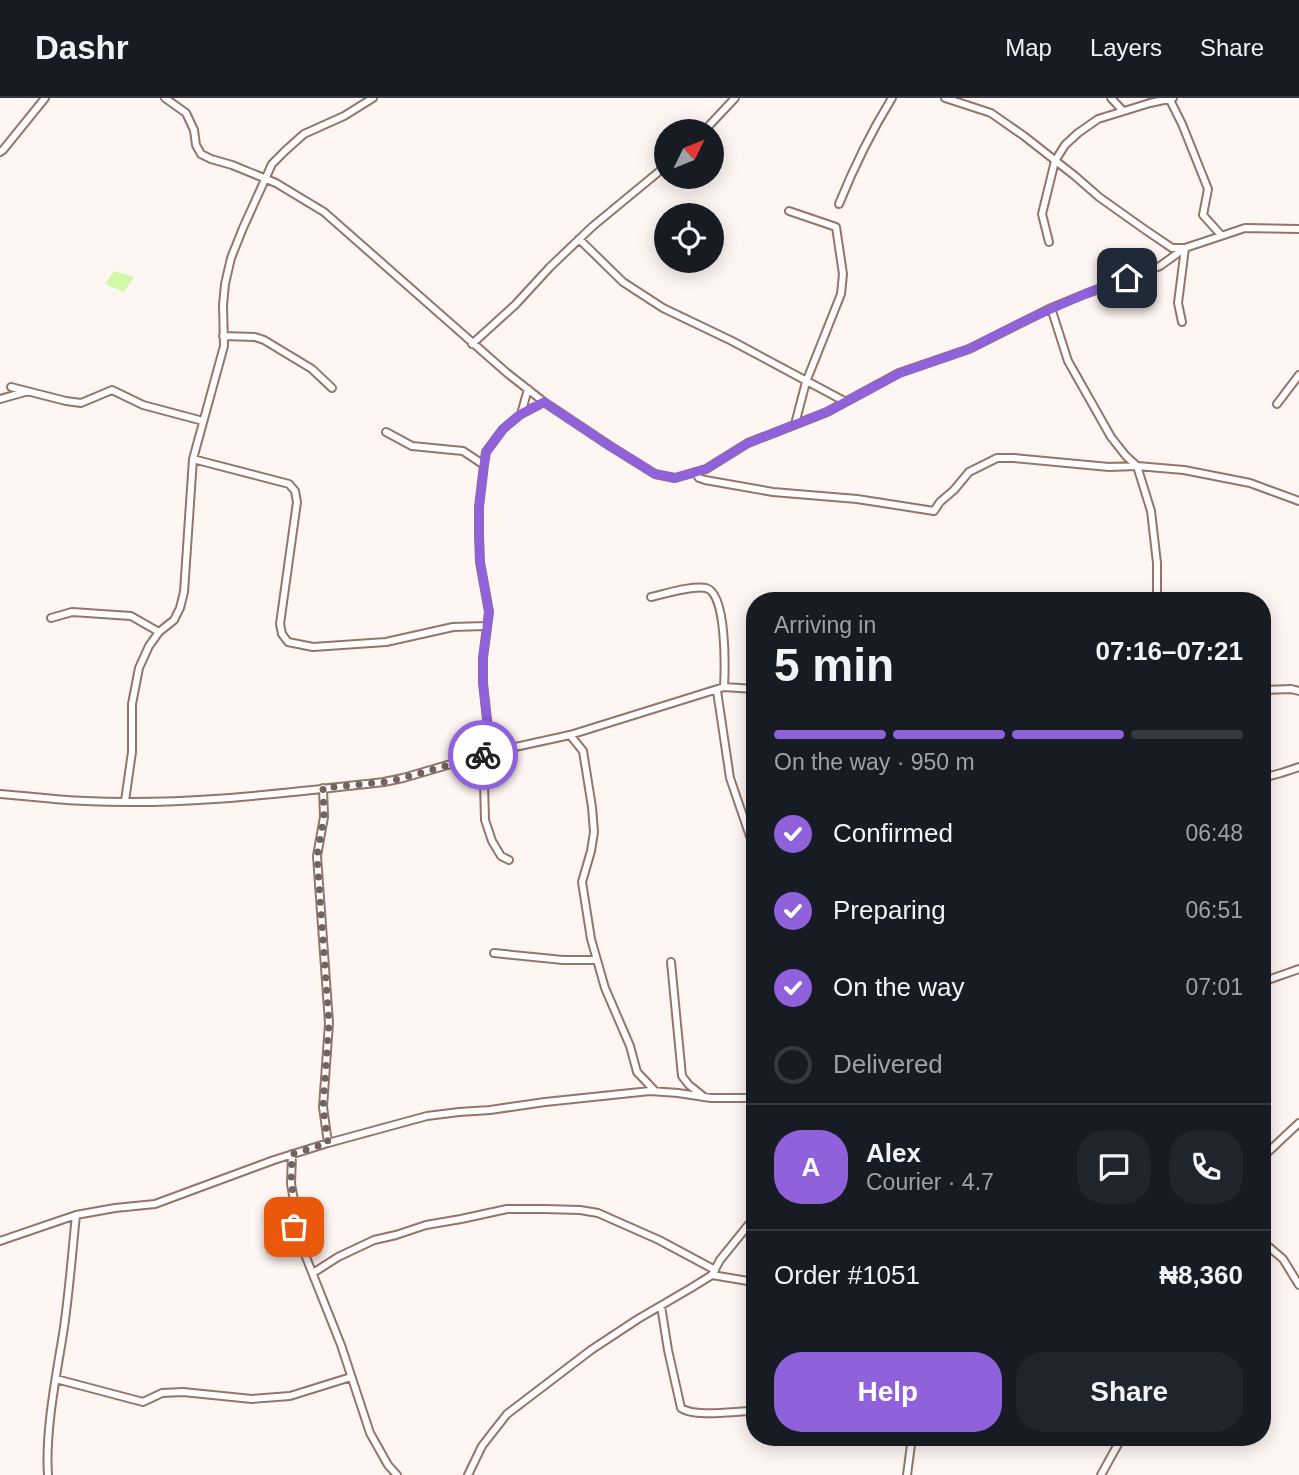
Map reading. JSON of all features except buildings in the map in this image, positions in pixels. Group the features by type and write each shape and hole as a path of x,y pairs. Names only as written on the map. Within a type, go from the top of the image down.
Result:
{"street":[{"path":"0,152 45,98"},
{"path":"165,98 186,113 194,130 195,145 201,154 266,179 324,212 471,344 544,402 655,474 675,478 706,469 748,443 827,412 900,373 969,349 1085,294 1160,266 1185,248"},
{"path":"125,801 132,752 132,704 136,684 144,656 159,632 174,620 184,592 194,459 224,346 223,305 231,258 272,164 304,134 344,116 373,98"},
{"path":"715,119 735,98"},
{"path":"839,204 870,133 892,98"},
{"path":"945,98 990,113 1024,136 1099,197 1172,248 1185,248 1245,229 1299,229"},
{"path":"1111,98 1123,111"},
{"path":"1049,242 1042,214 1055,161 1065,145 1098,119 1171,98 1208,190 1203,215 1221,235"},
{"path":"471,344 515,305 579,239 654,175"},
{"path":"789,211 836,227 843,274 841,294 806,382 795,424"},
{"path":"579,239 624,282 663,308 732,341 846,402"},
{"path":"1182,322 1178,303 1185,248"},
{"path":"1051,309 1068,361 1111,437 1137,466 1151,511 1157,563 1157,592"},
{"path":"223,336 255,337 264,340 312,369 332,388"},
{"path":"1277,404 1299,375"},
{"path":"11,387 81,403 112,390 143,405 203,421"},
{"path":"521,414 528,389"},
{"path":"0,399 27,391"},
{"path":"492,752 483,683 489,612 480,562 479,507 484,465 486,452 503,429 521,414 544,402"},
{"path":"386,432 412,446 463,451 484,465"},
{"path":"695,472 699,478 705,480 761,491 857,499 934,511 970,472 997,458 1014,458 1109,467 1137,466 1184,470 1250,483 1299,501"},
{"path":"194,459 289,485 295,491 297,502 281,624 282,634 288,642 321,647 373,643 415,637 453,627 486,626"},
{"path":"651,597 696,587 710,589 714,593 725,650 724,687"},
{"path":"51,618 72,612 131,616 159,632"},
{"path":"0,794 87,801 212,799 384,782 492,752 570,735 724,687 746,688"},
{"path":"1271,690 1299,691"},
{"path":"717,691 730,778 746,825"},
{"path":"570,735 583,751 592,807 594,831 582,881 596,960 630,1046 637,1072 654,1091"},
{"path":"480,756 485,820 500,856 509,860"},
{"path":"1271,776 1299,767"},
{"path":"323,788 324,817 317,856 329,1023 323,1107 328,1143"},
{"path":"494,953 563,960 596,960"},
{"path":"671,962 682,1076 705,1097"},
{"path":"1271,979 1299,969"},
{"path":"0,1241 76,1215 155,1204 292,1154 428,1116 654,1091 705,1097 746,1098"},
{"path":"1271,1149 1299,1123"},
{"path":"292,1154 294,1227 341,1345 370,1433 388,1465 397,1475"},
{"path":"313,1273 338,1257 374,1240 426,1224 507,1209 544,1209 598,1213 659,1240 713,1272 746,1280"},
{"path":"48,1475 49,1439 76,1215"},
{"path":"468,1475 482,1446 507,1413 591,1350 713,1272 746,1228"},
{"path":"1271,1249 1283,1259 1299,1285"},
{"path":"661,1306 681,1408 705,1413 746,1411"},
{"path":"56,1378 143,1402 162,1393 251,1399 290,1396 351,1377"},
{"path":"907,1475 911,1446"},
{"path":"1101,1475 1117,1446"}],"green space":[{"path":"114,271 134,277 124,292 105,284"}],"way so far":[{"path":"294,1227 292,1154 328,1143 323,1107 329,1023 317,856 324,817 323,788 384,782 483,755"}],"route":[{"path":"483,755 492,752 483,683 483,658 489,612 480,562 479,507 486,452 503,429 521,414 544,402 655,474 675,478 706,469 748,443 827,412 900,373 969,349 1024,321 1127,278"}]}
